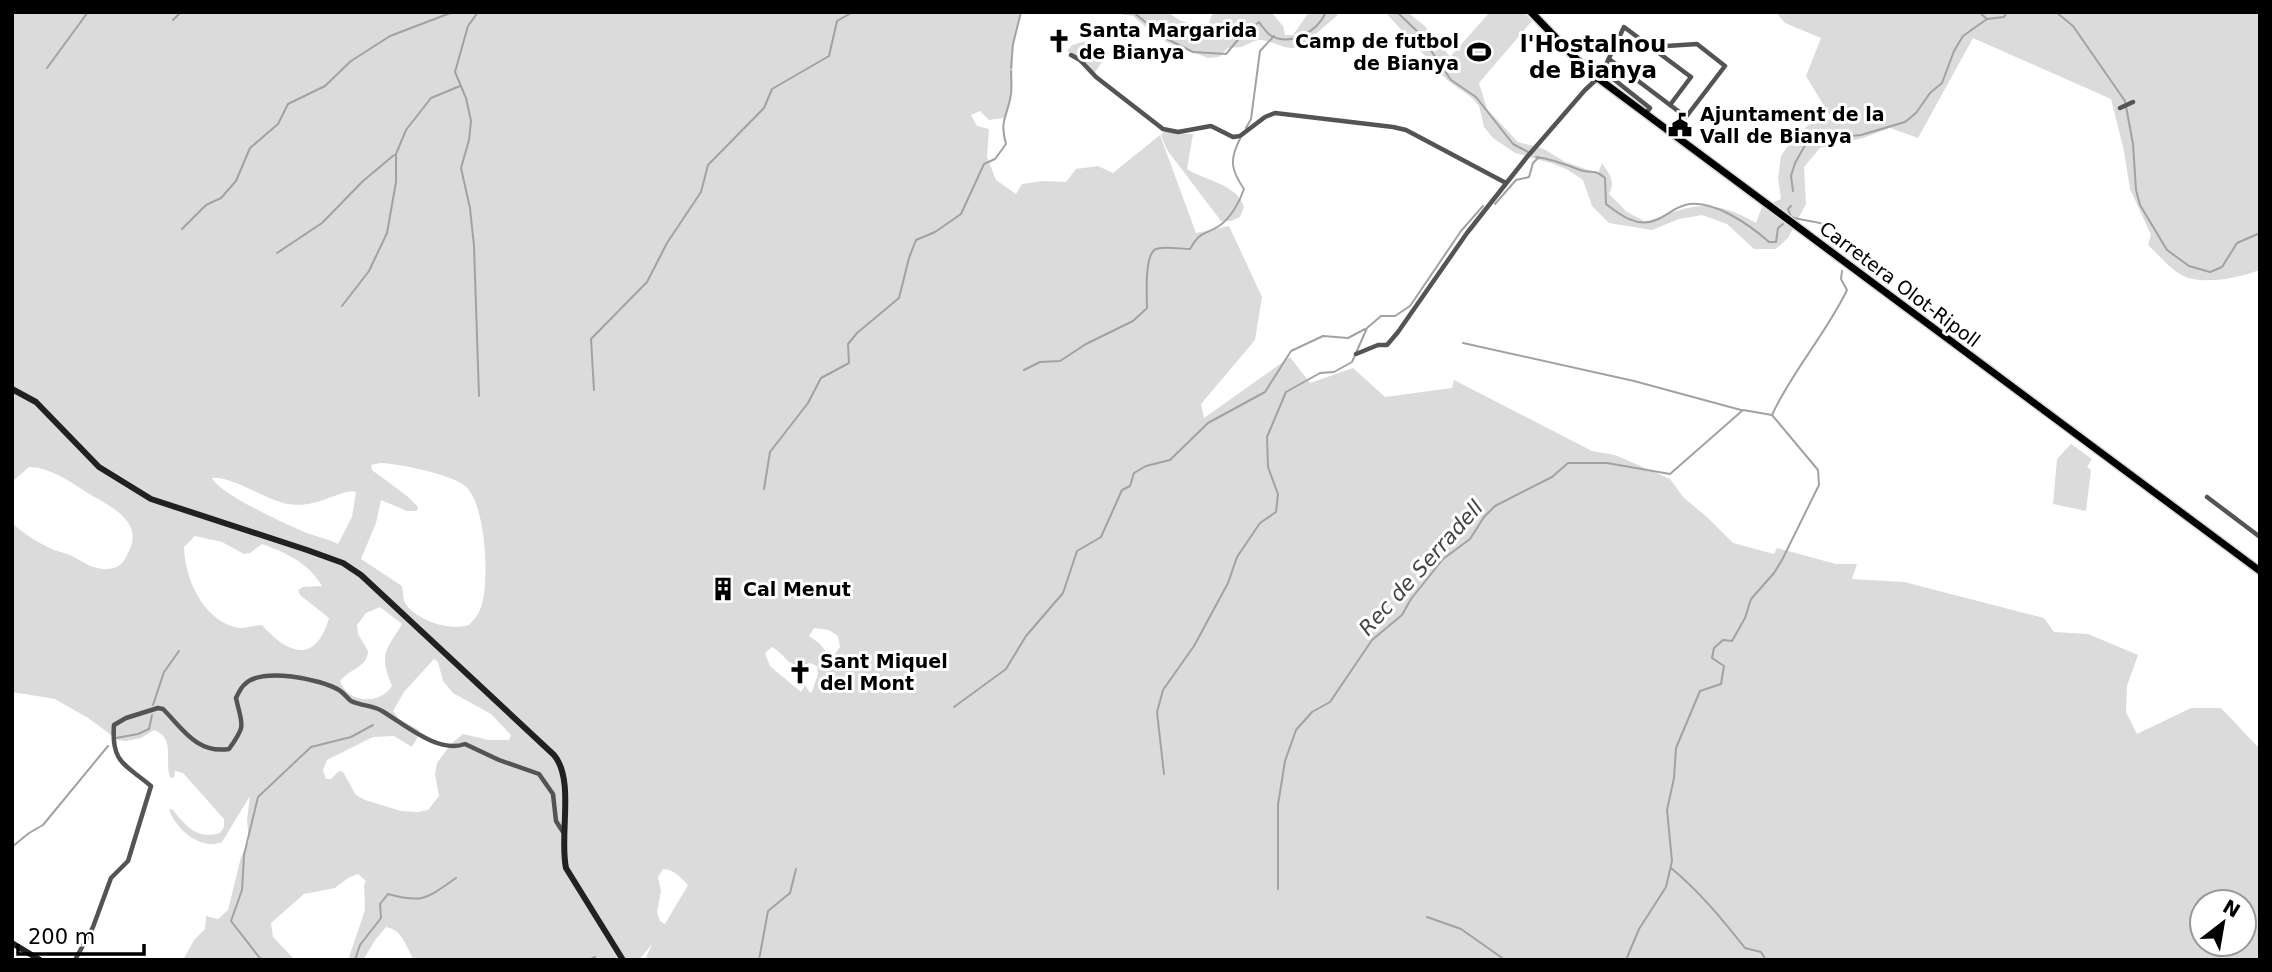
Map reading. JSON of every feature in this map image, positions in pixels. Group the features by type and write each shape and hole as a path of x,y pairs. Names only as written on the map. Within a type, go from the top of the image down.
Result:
{"main road":[{"name":"Carretera Olot-Ripoll","path":"1531,12 1575,58 1646,114 2260,571"},
{"path":"12,389 36,402 99,467 151,499 343,563 361,575 558,759 563,772 563,854 569,876 623,960"},
{"path":"12,943 40,960"}],"street":[{"path":"1356,354 1378,345 1387,345 1398,332 1467,233 1506,183 1598,76 1624,27 1691,77 1670,104"},
{"path":"1607,62 1686,117 1725,66 1697,44 1651,47"},
{"path":"1071,55 1080,60 1096,78 1163,129 1178,132 1212,126 1233,137 1240,136 1265,117 1275,113 1393,127 1406,130 1506,183"},
{"path":"2120,108 2133,103"},
{"path":"2207,498 2260,537"},
{"path":"75,960 93,928 111,878 128,861 151,786 121,763 116,755 112,741 114,725 126,718 158,708 163,709 191,738 213,751 229,749 241,732 243,724 236,698 245,684 256,678 271,675 323,683 341,691 351,701 380,709 407,729 442,745 457,747 465,744 539,774 553,794 556,821 564,833"}],"shaded area":[{"path":"12,12 1021,12 1013,48 1012,92 1004,118 989,120 980,111 971,115 977,126 989,129 987,157 996,180 1016,194 1022,184 1066,182 1076,169 1098,166 1113,173 1160,135 1196,233 1229,226 1262,297 1255,340 1201,404 1204,418 1290,357 1310,383 1353,368 1385,397 1452,388 1454,380 1592,451 1615,455 1670,479 1684,498 1733,543 1774,554 1777,548 1836,564 1857,564 1852,579 1904,582 2044,618 2054,632 2088,634 2138,655 2127,686 2126,712 2137,734 2191,708 2221,708 2259,748 2260,960 645,960 652,944 639,960 414,960 400,935 386,927 363,960 348,960 365,910 366,881 358,874 335,888 304,894 271,923 273,937 295,960 183,960 194,940 205,929 206,916 218,919 228,910 241,857 249,841 247,820 250,796 222,842 214,844 198,841 183,831 169,809 193,830 205,835 220,833 224,827 224,819 183,773 175,771 174,778 170,777 167,744 161,734 154,730 141,738 118,740 55,699 12,692 12,523 47,547 102,569 114,568 124,561 132,543 132,532 128,523 113,508 64,478 29,467 12,482","holes":["371,465 400,465 449,477 465,486 472,495 482,525 485,580 480,610 469,625 452,627 417,615 405,603 402,586 361,559 376,523 381,500 407,511 417,511 418,507 372,470","212,478 228,480 269,498 298,505 356,492 352,517 338,544 255,509 217,485","195,536 222,542 244,554 262,544 304,565 322,586 303,587 298,590 300,595 329,618 317,643 300,650 291,648 262,625 237,628 213,615 204,606 192,584 184,547","380,607 402,624 391,641 385,660 392,686 387,692 372,699 357,698 344,689 340,681 362,664 367,656 368,651 358,634 357,625 366,613","814,628 829,630 838,636 840,647 834,655 829,655 809,636","772,647 792,664 810,663 817,666 818,674 812,692 810,693 805,685 801,692 770,666 765,653","434,659 438,662 443,681 453,693 491,714 511,735 509,740 489,740 463,734 451,744 437,763 435,774 439,796 428,810 417,812 401,811 365,800 356,795 343,772 339,771 331,779 326,779 323,770 327,760 373,737 394,736 412,747 419,730 399,719 393,711 404,692","663,869 677,874 688,885 665,924 660,921 657,912 661,891 658,877"]},
{"path":"1106,12 1168,12 1179,20 1206,30 1213,12 1271,12 1283,26 1285,35 1293,35 1309,12 1341,12 1301,47 1291,48 1259,40 1228,48 1219,57 1208,58 1168,43 1133,16"},
{"path":"1385,12 1407,12 1425,26 1450,57 1490,12 1524,12 1532,21 1479,83 1487,109 1518,142 1544,149 1565,162 1598,173 1602,163 1612,181 1609,194 1627,212 1646,222 1676,211 1701,206 1726,209 1756,223 1762,207 1781,199 1778,178 1781,156 1790,143 1808,125 1832,119 1806,76 1821,38 1785,23 1776,12 2260,12 2260,270 2236,277 2201,280 2174,270 2148,245 2151,235 2130,189 2111,99 1973,38 1918,138 1890,128 1863,138 1820,148 1804,167 1806,204 1788,238 1776,249 1754,249 1727,224 1702,215 1679,219 1652,230 1609,223 1592,206 1583,180 1554,164 1515,153 1493,138 1484,127 1479,106 1447,80"},
{"path":"1086,41 1103,60 1094,74 1079,58 1067,51 1072,45"},
{"path":"1164,132 1193,134 1187,169 1235,193 1244,207 1240,217 1221,221 1167,150 1161,135"},
{"path":"2071,444 2092,459 2087,467 2091,470 2086,511 2053,504 2057,459"}],"waterway":[{"path":"47,68 88,12"},
{"path":"173,20 181,12"},
{"path":"182,229 206,205 221,198 236,181 250,148 278,124 288,104 325,86 351,61 390,36 453,12"},
{"path":"478,12 468,26 455,72 466,98 471,121 461,168 470,208 474,246 479,396"},
{"path":"594,390 591,339 647,282 667,243 701,192 708,165 764,108 772,89 829,56 837,21 853,12"},
{"path":"1011,68 1013,44 1021,12"},
{"path":"1133,12 1165,38 1193,52 1226,54 1241,36 1259,22 1270,35 1295,38 1316,26 1326,12"},
{"path":"1397,12 1419,33 1451,80 1476,97 1513,144 1528,152"},
{"path":"1979,12 1987,19 2004,17 2007,12"},
{"path":"2056,12 2073,26 2125,101 2140,205 2167,250 2189,266 2210,272 2222,267 2237,243 2260,233"},
{"name":"Rec de Serradell","path":"1793,191 1791,176 1807,142 1821,133 1827,132 1841,137 1861,135 1905,122 1942,83 1963,36 1987,19"},
{"path":"1246,128 1251,119 1260,51 1274,36"},
{"path":"764,489 770,452 808,403 821,378 849,363 848,344 857,333 899,298 916,240 935,232 961,214 984,164 995,159 1006,144 1004,123 1011,94 1011,71"},
{"path":"342,306 369,271 387,233 396,182 396,154 406,130 431,98 460,86"},
{"path":"1024,370 1040,362 1060,361 1086,344 1133,321 1147,308 1147,276 1152,252 1164,248 1190,249 1200,236 1223,223 1237,204 1244,189 1233,165 1234,153 1240,139"},
{"path":"277,253 322,223 363,181 394,155"},
{"path":"1536,157 1601,175 1605,178 1606,204 1636,221 1649,222 1685,205 1707,205 1752,228 1769,242 1776,242 1778,228 1783,224"},
{"path":"1495,204 1516,180 1529,177 1533,163 1539,157"},
{"path":"1164,774 1157,712 1163,690 1194,646 1228,583 1237,557 1260,523 1276,512 1278,494 1268,467 1267,437 1286,392 1320,373 1334,372 1352,362 1367,328 1381,316 1395,316 1410,306 1461,231 1483,206"},
{"name":"Rec de Serradell","path":"1791,206 1788,209 1791,217 1818,222 1832,228 1842,241 1845,252"},
{"path":"1626,960 1639,929 1666,887 1672,861 1667,810 1674,778 1676,748 1700,691 1721,684 1724,666 1712,658 1714,648 1723,640 1732,641 1745,618 1751,599 1782,560 1819,485 1818,470 1772,415 1847,290 1841,279 1842,271"},
{"path":"954,707 1006,669 1026,636 1063,593 1077,551 1101,537 1122,490 1130,486 1134,473 1146,466 1170,460 1208,423 1265,392 1291,351 1323,336 1348,338 1365,329"},
{"path":"1463,343 1634,381 1741,410"},
{"name":"Rec de Serradell","path":"1278,889 1278,805 1285,761 1296,730 1312,712 1330,702 1372,640 1402,615 1411,599 1443,559 1470,539 1484,517 1495,506 1552,477 1568,463 1607,463 1670,474 1743,410 1772,415"},
{"path":"153,705 164,672 179,651"},
{"path":"116,738 149,729 152,715"},
{"path":"264,960 231,921 242,890 244,855 258,797 311,747 351,737 373,725"},
{"path":"12,847 43,825 108,746"},
{"path":"1671,868 1701,896 1745,948 1761,952 1766,960"},
{"path":"759,960 768,911 790,893 796,869"},
{"path":"355,960 360,945 381,918 380,904 388,894 418,899 456,878"},
{"path":"1427,917 1461,929 1505,960"},
{"path":"589,960 595,957"}],"place":[{"name":"Santa Margarida de Bianya","path":"1059,41"},
{"name":"Camp de futbol de Bianya","path":"1479,52"},
{"name":"Ajuntament de la Vall de Bianya","path":"1680,125"},
{"name":"Cal Menut","path":"723,589"},
{"name":"Sant Miquel del Mont","path":"800,672"}],"district":[{"name":"l'Hostalnou de Bianya","path":"1593,57"}]}
